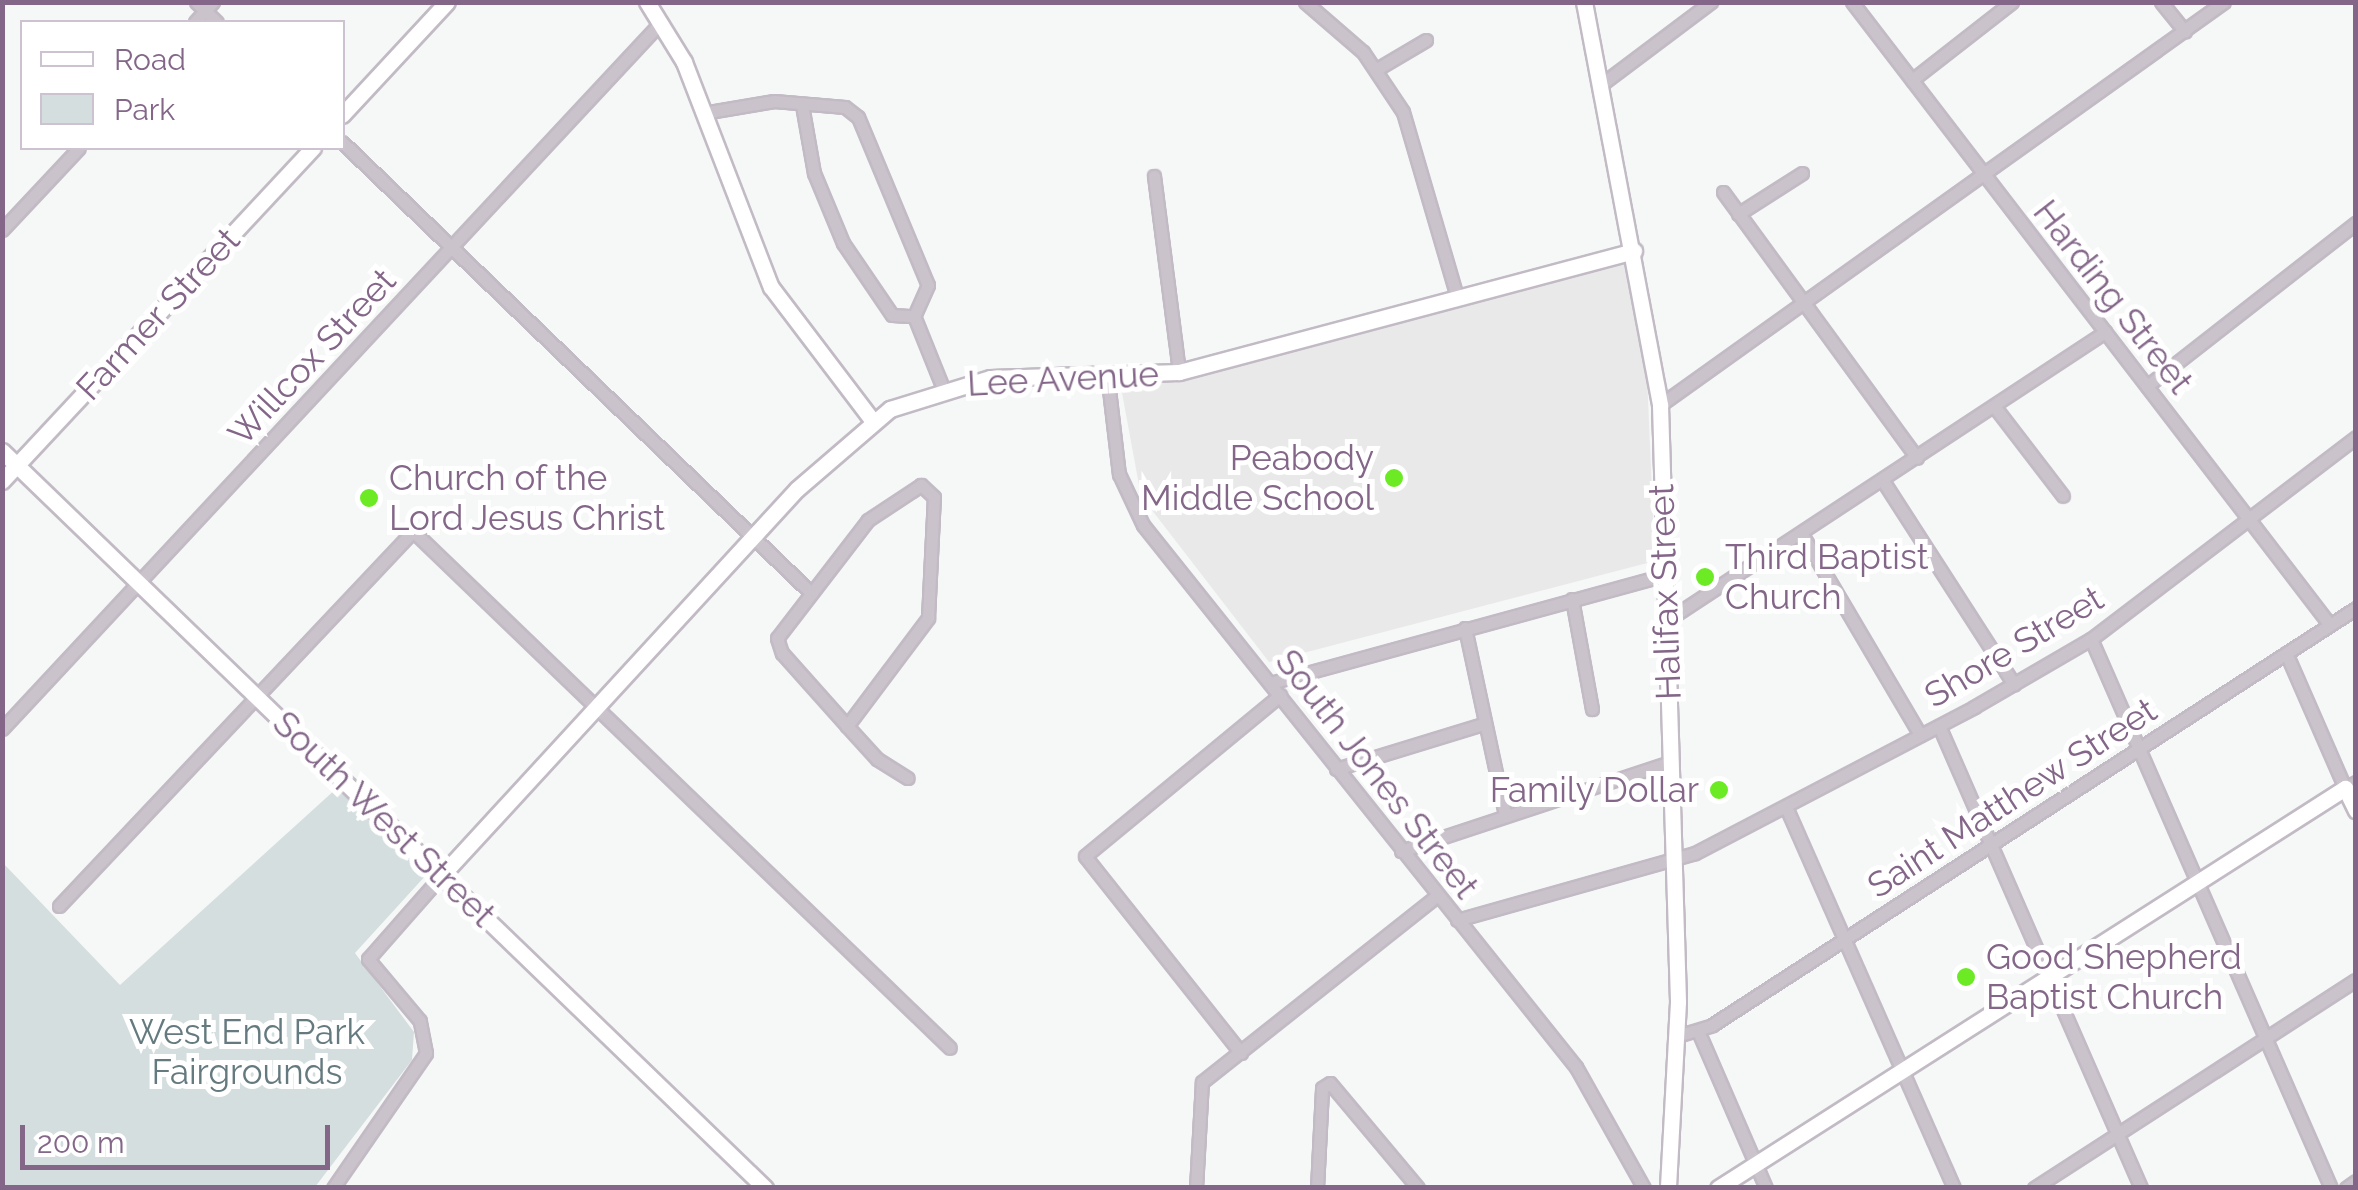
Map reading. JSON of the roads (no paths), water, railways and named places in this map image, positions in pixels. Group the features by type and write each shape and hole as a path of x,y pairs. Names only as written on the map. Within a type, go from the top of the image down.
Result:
{"street":[{"path":"345,112 447,2"},
{"path":"647,2 661,22 704,113 772,287 872,420"},
{"path":"1305,2 1377,69 1412,134 1457,297"},
{"name":"Halifax Street","path":"1584,2 1634,250 1660,405 1677,1036 1668,1188"},
{"path":"1599,86 1712,2"},
{"name":"Harding Street","path":"1852,2 2330,625"},
{"path":"1912,80 2012,2"},
{"path":"2161,2 2184,32"},
{"path":"1660,405 1987,178 2224,2"},
{"name":"Willcox Street","path":"2,729 661,22"},
{"path":"1377,69 1426,40"},
{"path":"704,113 738,102 802,105 858,117 928,285 927,303 914,316"},
{"path":"802,105 814,173 844,243 892,314 914,316"},
{"path":"345,145 808,590"},
{"path":"2,230 77,150"},
{"name":"Farmer Street","path":"2,480 310,150"},
{"path":"1738,214 1802,173"},
{"path":"1154,176 1179,372"},
{"path":"1723,192 1917,458"},
{"path":"2146,386 2356,223"},
{"name":"Lee Avenue","path":"442,875 754,536 872,420 943,388 1017,377 1108,381 1179,372 1634,250"},
{"path":"914,316 943,388"},
{"path":"1666,622 1803,536 2105,332"},
{"name":"South Jones Street","path":"1108,381 1116,460 1134,511 1588,1083 1644,1188"},
{"path":"1994,406 2063,496"},
{"name":"Shore Street","path":"1456,920 1673,858 1786,807 1939,726 2091,639 2356,437"},
{"name":"South West Street","path":"2,451 765,1188"},
{"path":"1882,481 2014,684"},
{"path":"847,726 906,656 933,600 934,497 922,484 906,490 808,590 780,625 778,646 847,726 908,778"},
{"path":"59,906 413,532 950,1048"},
{"path":"1803,536 1920,735"},
{"path":"1270,683 1664,575"},
{"path":"1572,599 1592,709"},
{"name":"Saint Matthew Street","path":"1677,1036 1698,1031 1843,940 2356,608"},
{"path":"1465,628 1480,724 1505,814"},
{"path":"2091,639 2332,1188"},
{"path":"2286,653 2350,785 2356,811"},
{"path":"1242,1053 1085,856 1280,695"},
{"path":"1336,768 1480,724"},
{"path":"1939,726 2141,1188"},
{"path":"1402,850 1670,762"},
{"path":"1718,1188 2350,785"},
{"path":"1786,807 1954,1188"},
{"path":"333,1188 426,1053 420,1020 368,959 442,875"},
{"path":"1196,1188 1200,1087 1438,896"},
{"path":"2034,1188 2356,980"},
{"path":"1698,1031 1766,1188"},
{"path":"1316,1188 1322,1088 1334,1084 1418,1188"},
{"path":"2346,1188 2356,1181"}],"place":[{"name":"Peabody Middle School","path":"1394,478"},
{"name":"Church of the Lord Jesus Christ","path":"369,498"},
{"name":"Third Baptist Church","path":"1705,577"},
{"name":"Family Dollar","path":"1719,790"},
{"name":"Good Shepherd Baptist Church","path":"1966,977"}],"park label":[{"name":"West End Park Fairgrounds","path":"247,1052"}]}
